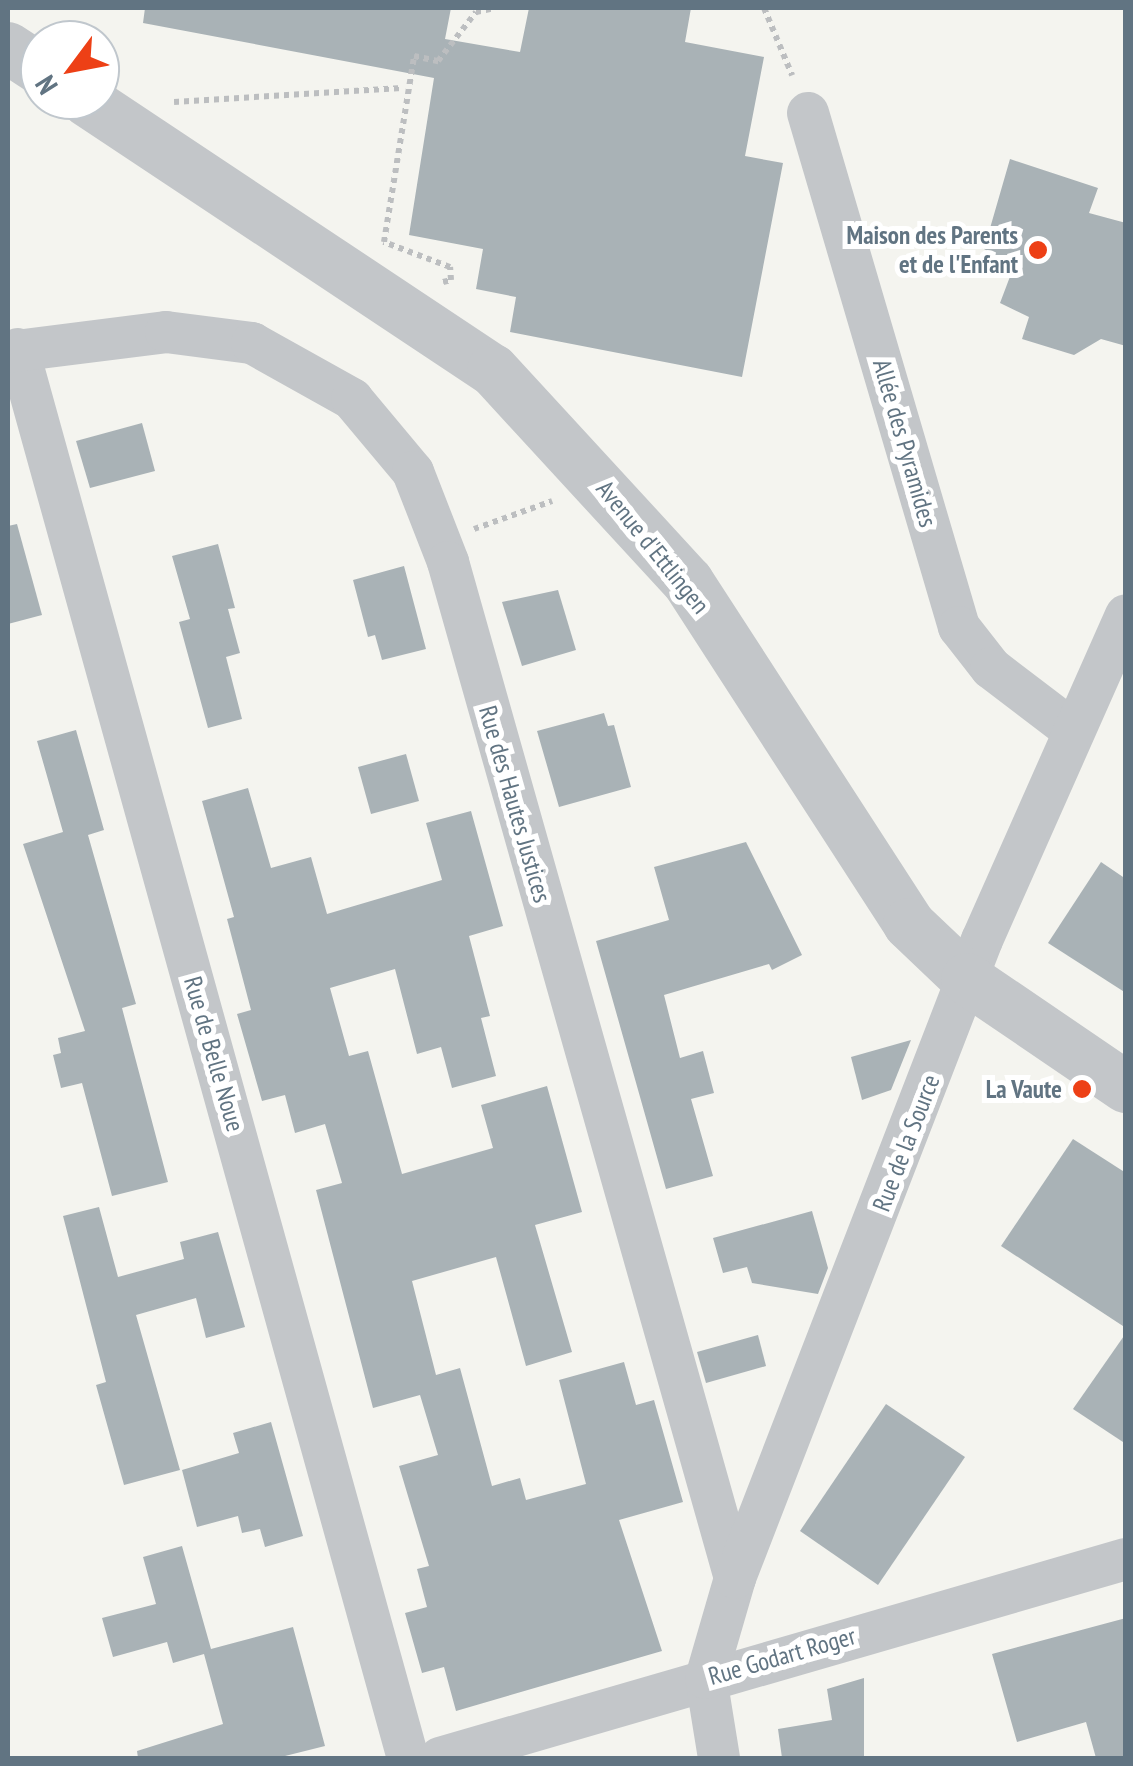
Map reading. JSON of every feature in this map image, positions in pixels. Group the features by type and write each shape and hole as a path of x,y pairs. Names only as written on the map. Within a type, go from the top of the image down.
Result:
{"street":[{"name":"Allée des Pyramides","path":"808,113 959,627 991,668 1071,729"},
{"name":"Avenue d'Ettlingen","path":"115,120 493,370 688,582 908,924 967,979 1126,1087"},
{"name":"Rue des Hautes Justices","path":"13,350 166,332 252,342 352,399 413,472 448,562 736,1578"},
{"name":"Rue de Belle Noue","path":"13,350 408,1758"},
{"name":"Rue de la Source","path":"706,1678 736,1578 967,979 1071,729 1126,615"},
{"name":"Rue Godart Roger","path":"440,1758 1126,1559"},
{"path":"706,1678 714,1752"}],"path":[{"path":"379,296 450,280 450,267 384,242 414,56 438,61 476,12 495,8"},
{"path":"764,8 808,113"},
{"path":"120,103 402,88"},
{"path":"464,532 552,501"}],"building":[{"path":"145,8 451,8 445,39 520,52 529,8 691,8 685,42 764,57 745,156 783,163 742,377 510,332 516,297 476,289 483,249 409,235 434,78 143,23"},
{"name":"Maison des Parents et de l'Enfant","path":"1010,159 1098,188 1089,213 1126,223 1126,346 1101,339 1074,355 1022,339 1029,317 1000,303 1014,266 984,249"},
{"path":"142,423 155,471 90,488 76,441"},
{"path":"17,524 42,615 8,624 8,526"},
{"path":"218,544 235,608 228,609 240,653 226,657 242,719 208,728 179,622 190,619 172,556"},
{"path":"404,566 426,649 382,660 375,635 368,637 353,580"},
{"path":"558,590 576,650 522,666 502,602"},
{"path":"604,713 608,726 614,725 631,787 559,807 537,731"},
{"path":"76,730 104,830 88,835 136,1004 122,1008 168,1182 112,1196 82,1083 61,1088 53,1055 61,1053 58,1038 85,1031 23,844 63,832 37,741"},
{"path":"406,754 419,801 371,814 358,767"},
{"path":"248,788 271,868 311,857 327,914 442,880 426,823 471,811 503,926 469,936 490,1016 481,1018 496,1076 452,1088 441,1047 417,1054 395,969 330,988 349,1056 368,1051 402,1174 493,1148 481,1105 547,1086 582,1212 535,1225 572,1352 526,1366 496,1257 412,1281 436,1375 460,1368 492,1486 520,1478 526,1500 586,1484 559,1380 624,1362 636,1405 654,1400 683,1502 619,1520 662,1651 456,1711 444,1667 422,1673 405,1613 427,1607 417,1569 429,1566 399,1466 438,1455 420,1395 373,1408 316,1190 342,1183 325,1124 295,1133 285,1095 262,1101 237,1014 251,1010 227,919 234,917 202,801"},
{"path":"746,842 802,955 772,970 769,964 664,995 680,1058 703,1051 714,1093 691,1099 713,1176 666,1189 596,941 669,920 654,867"},
{"path":"1101,862 1126,879 1126,993 1048,943"},
{"path":"911,1040 891,1090 862,1100 851,1057"},
{"path":"1073,1139 1126,1173 1126,1328 1001,1246"},
{"path":"99,1207 118,1277 184,1259 180,1242 218,1232 245,1327 206,1338 196,1298 136,1315 180,1470 124,1485 96,1385 106,1382 63,1216"},
{"path":"812,1211 828,1268 818,1294 752,1283 747,1267 723,1273 713,1238"},
{"path":"1126,1333 1126,1444 1073,1409"},
{"path":"758,1335 766,1366 706,1383 697,1352"},
{"path":"886,1404 965,1457 878,1585 800,1531"},
{"path":"271,1422 303,1536 265,1547 260,1529 242,1533 238,1516 197,1527 182,1470 239,1453 233,1433"},
{"path":"182,1546 211,1649 293,1627 325,1746 277,1758 138,1758 137,1751 223,1724 204,1654 173,1663 167,1642 113,1657 102,1618 156,1604 143,1557"},
{"path":"1126,1618 1126,1758 1096,1758 1086,1722 1017,1742 992,1654"},
{"path":"864,1678 864,1758 782,1758 778,1729 832,1720 827,1689"}],"place":[{"name":"Maison des Parents et de l'Enfant","path":"1038,250"},
{"name":"La Vaute","path":"1082,1089"}]}
